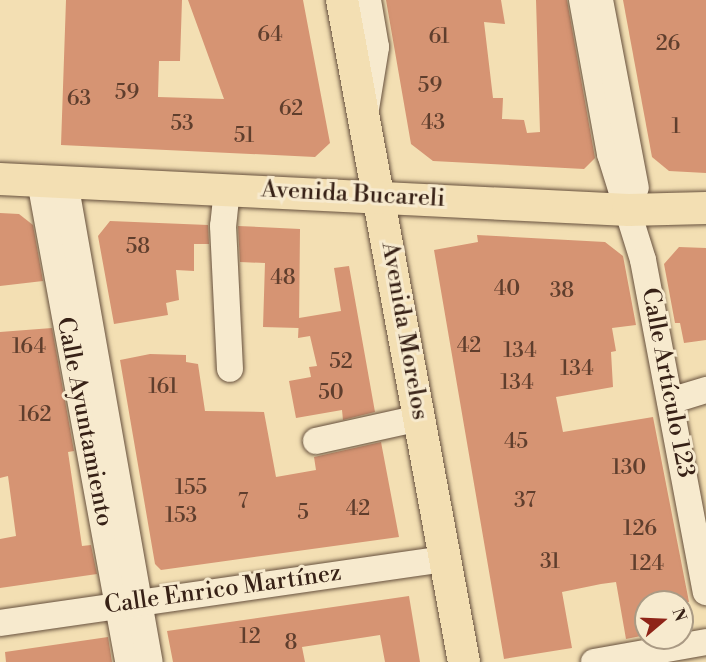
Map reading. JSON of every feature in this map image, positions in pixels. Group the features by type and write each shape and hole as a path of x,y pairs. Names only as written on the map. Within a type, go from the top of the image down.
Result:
{"main road":[{"name":"Avenida Morelos","path":"342,0 380,196 464,662"},
{"name":"Avenida Bucareli","path":"0,179 634,210 706,208"}],"street":[{"path":"365,116 376,46 368,0"},
{"path":"582,0 610,154 634,210"},
{"path":"600,0 634,210"},
{"path":"52,182 128,603 150,662"},
{"path":"227,189 223,226 230,369"},
{"name":"Calle Artículo 123","path":"634,210 706,592"},
{"path":"670,401 706,390"},
{"path":"316,441 420,418"},
{"name":"Calle Enrico Martínez","path":"0,622 446,559"},
{"path":"128,603 128,662"},
{"path":"594,662 706,642"}],"building":[{"path":"66,0 182,0 180,61 159,61 158,97 224,99 188,0 303,0 330,143 315,157 61,145"},
{"path":"386,0 501,0 505,24 484,22 493,98 503,98 502,119 524,120 527,133 540,132 536,0 567,0 595,158 584,169 433,161 411,144"},
{"path":"623,0 706,0 706,173 669,171 652,157"},
{"path":"0,213 19,214 33,225 43,281 0,286"},
{"path":"110,221 208,225 209,244 194,244 194,271 176,270 179,300 166,303 168,315 114,324 98,236"},
{"path":"238,226 300,229 299,328 263,327 265,263 240,262"},
{"path":"477,235 605,242 623,256 636,325 612,328 616,351 611,352 613,387 556,397 563,432 653,417 687,590 634,590 634,637 626,639 616,582 601,584 562,592 572,648 504,659 434,250 478,242"},
{"path":"679,247 706,248 706,340 684,343 680,323 675,323 664,264"},
{"path":"349,266 375,412 343,420 342,410 296,418 289,381 311,377 309,367 317,366 310,336 298,338 299,318 341,311 334,268"},
{"path":"52,328 74,451 68,452 82,546 91,545 97,574 0,588 0,539 16,536 8,476 0,478 0,332"},
{"path":"150,354 186,355 186,362 198,364 205,411 264,412 276,477 316,470 314,457 381,442 399,537 161,570 155,564 120,360"},
{"path":"409,596 420,662 385,662 380,635 302,647 305,662 173,662 167,631"},
{"path":"108,637 112,662 6,662 5,652"}]}
